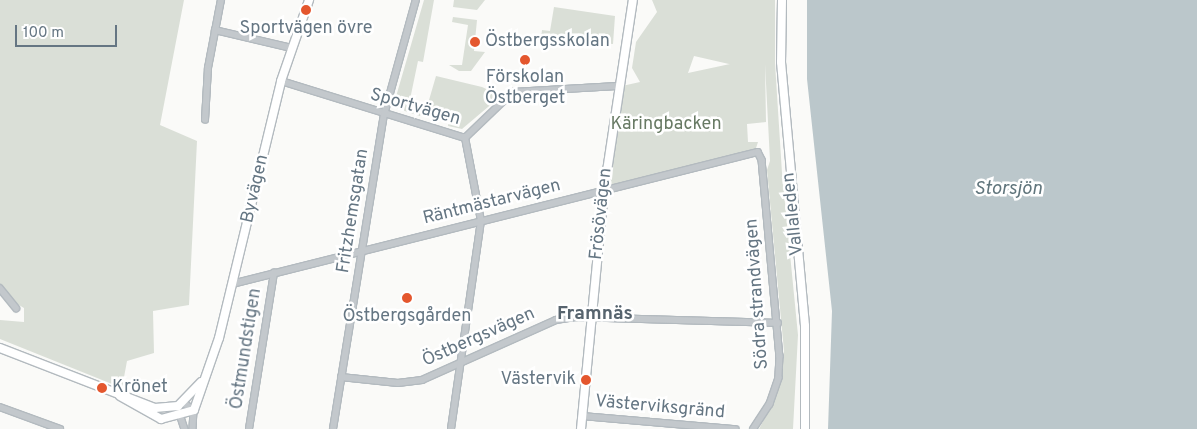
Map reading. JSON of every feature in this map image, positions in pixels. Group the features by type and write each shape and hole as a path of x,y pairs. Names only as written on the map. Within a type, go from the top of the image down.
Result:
{"street":[{"path":"205,120 208,68 221,0"},
{"name":"Byvägen","path":"194,410 220,338 281,82 309,0"},
{"name":"Fritzhemsgatan","path":"333,429 364,251 384,115 416,0"},
{"name":"Frösövägen","path":"581,429 604,191 617,86 632,0"},
{"name":"Vallaleden","path":"782,0 780,62 805,326 805,429"},
{"path":"215,30 292,48"},
{"name":"Sportvägen","path":"281,82 384,115 465,138 513,92 617,86"},
{"path":"450,429 481,221 465,138"},
{"name":"Räntmästarvägen","path":"232,284 758,152"},
{"name":"Södra strandvägen","path":"754,429 770,404 778,378 778,323 762,160 758,152"},
{"name":"Östmundstigen","path":"249,429 274,274"},
{"path":"0,288 16,308"},
{"name":"Östbergsvägen","path":"341,377 410,383 461,364 556,320 591,315 778,323"},
{"path":"0,348 120,396 156,408 181,405 194,410"},
{"name":"Byvägen","path":"181,405 204,378"},
{"path":"120,396 161,419 194,410"},
{"path":"181,405 179,415 185,429"},
{"path":"0,407 60,429"},
{"path":"194,410 194,429"},
{"name":"Västerviksgränd","path":"582,416 735,429"}],"green space":[{"path":"0,0 184,0 160,125 197,141 189,305 153,311 154,353 127,361 122,388 0,339 0,320 24,322 24,308 0,294"},
{"path":"424,0 434,0 423,62 418,61 408,109 421,112 420,116 393,107"},
{"path":"454,0 485,0 477,10 453,7"},
{"name":"Käringbacken","path":"652,0 775,0 775,63 782,173 798,335 793,429 759,429 777,395 784,351 767,170 770,161 765,64 766,122 747,124 748,142 758,142 755,151 608,187 622,86 640,82 632,68 636,42 657,12","holes":["694,56 730,64 688,73"]},
{"path":"554,7 615,16 613,44 541,39 542,30 550,31"},
{"path":"453,17 477,20 474,51 485,52 471,71 459,71 449,65 462,65 468,25 452,22"},
{"path":"436,76 482,87 501,96 462,129 448,126 449,120 427,107"}],"water":[{"name":"Storsjön","path":"807,0 1197,0 1197,429 828,429 832,311 807,79"}],"place":[{"name":"Sportvägen övre","path":"306,10"},
{"name":"Östbergsskolan","path":"475,42"},
{"name":"Förskolan Östberget","path":"525,60"},
{"name":"Östbergsgården","path":"407,298"},
{"name":"Västervik","path":"586,380"},
{"name":"Krönet","path":"102,388"}],"district":[{"name":"Framnäs","path":"595,315"}]}
